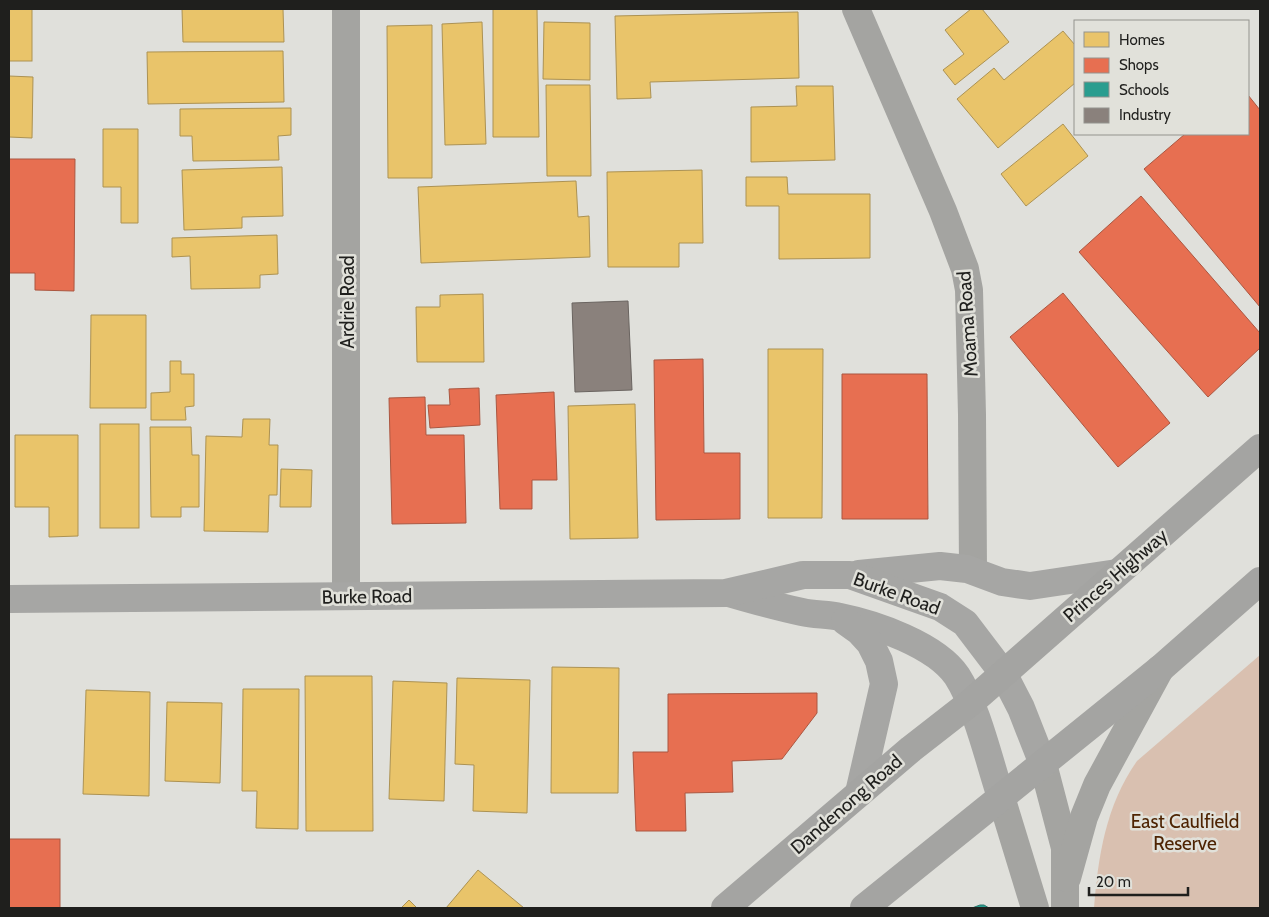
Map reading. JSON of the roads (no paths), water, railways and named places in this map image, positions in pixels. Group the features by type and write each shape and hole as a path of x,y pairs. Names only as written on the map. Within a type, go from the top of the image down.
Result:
{"highway":[{"name":"Princes Highway","path":"970,704 1260,448"},
{"path":"864,908 1160,668 1260,581"},
{"name":"Dandenong Road","path":"725,908 859,793 970,704"}],"main road":[{"path":"850,575 940,566 973,570 998,580 1030,586 1117,574"},
{"name":"Burke Road","path":"9,599 726,592 803,575 850,575 932,602 952,614 973,633 1003,673 1021,708 1043,764"},
{"name":"Burke Road","path":"726,592 804,613 840,617 895,634 932,654 954,672 970,704 1000,797"},
{"path":"840,617 859,631 870,643 878,661 884,684 859,793"}],"street":[{"name":"Ardrie Road","path":"346,9 346,596"},
{"name":"Moama Road","path":"856,9 943,211 965,269 969,290 973,570"},
{"path":"1067,878 1084,816 1097,785 1160,668"},
{"path":"1043,764 1062,836 1067,878 1065,908"},
{"path":"1000,797 1035,908"}],"park label":[{"name":"East Caulfield Reserve","path":"1185,832"}]}
